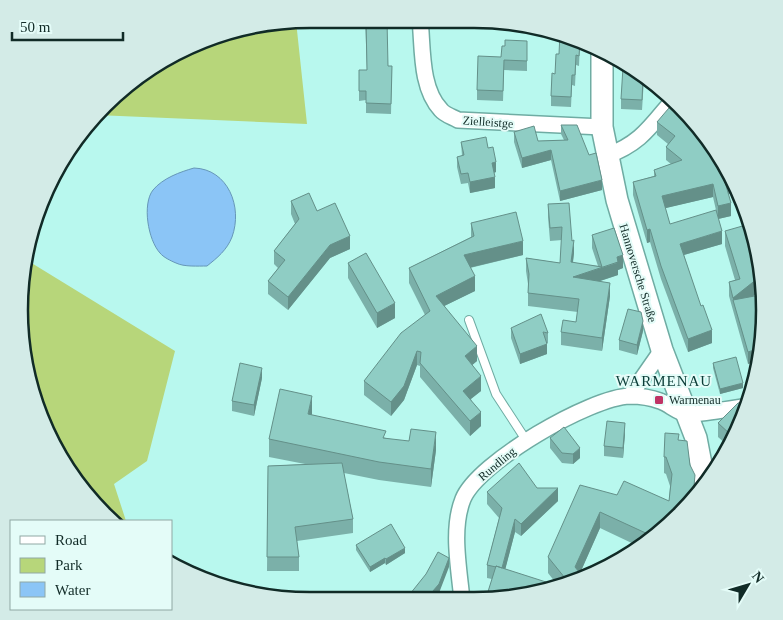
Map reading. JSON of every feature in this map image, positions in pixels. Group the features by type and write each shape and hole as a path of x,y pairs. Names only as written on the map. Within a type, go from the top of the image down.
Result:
{"street":[{"name":"Zielleistge","path":"421,28 426,80 432,98 442,112 458,120 602,127"},
{"name":"Hannoversche Straße","path":"602,59 602,127 606,156 616,200 662,350 696,438 703,474"},
{"path":"606,156 626,149 638,141 668,106"},
{"path":"630,396 662,350"},
{"name":"Rundling","path":"461,592 457,530 462,500 480,476 526,440 588,408 630,396 659,400 687,414"},
{"path":"687,414 738,408"}],"lane":[{"path":"469,320 496,394 526,440"}],"green space":[{"path":"297,28 307,124 105,115 153,75 202,49 219,42 255,33"},
{"path":"32,263 175,351 147,461 114,484 126,520 122,520 110,510 75,467 57,435 42,401 33,365 28,328 28,292"}],"water":[{"path":"194,168 206,170 216,175 224,182 234,202 235,225 230,242 207,266 183,265 163,256 152,240 148,222 148,204 153,190 167,179"}],"building":[{"path":"366,28 387,28 388,66 392,66 391,104 366,103 366,91 359,91 359,70 367,70"},
{"path":"505,40 527,41 527,61 504,60 503,91 477,90 478,56 501,57 502,46 505,46"},
{"path":"560,41 580,48 579,56 576,55 575,75 572,75 571,97 551,96 552,73 555,74 556,54 559,54"},
{"path":"623,70 643,84 642,100 621,99"},
{"path":"670,107 673,110 697,138 718,169 726,184 731,203 718,206 713,184 662,196 670,224 716,210 722,231 680,244 701,306 703,305 712,330 688,339 661,266 650,229 647,230 633,182 656,176 654,170 682,160 666,147 675,136 657,122"},
{"path":"561,125 577,125 589,155 596,153 602,180 560,191 551,150 522,158 514,132 534,126 538,141 568,140"},
{"path":"486,137 488,148 493,147 496,162 492,163 495,177 470,182 468,173 461,174 457,157 464,155 461,142"},
{"path":"309,193 317,211 335,203 350,236 330,245 288,297 268,281 285,260 274,251 299,219 291,201"},
{"path":"569,203 572,241 574,240 571,262 602,267 592,235 614,228 623,255 617,257 618,262 573,277 610,283 602,338 561,332 563,320 576,322 579,299 528,293 529,274 526,258 560,263 562,227 550,228 548,204"},
{"path":"516,212 523,241 464,255 475,276 436,296 477,346 465,356 481,376 463,391 481,412 470,421 420,363 421,352 417,351 404,386 391,402 364,381 401,333 430,311 409,268 474,236 471,223"},
{"path":"743,226 753,273 754,281 733,298 729,282 740,279 725,231"},
{"path":"366,253 395,303 377,313 348,263"},
{"path":"755,296 756,310 752,351 748,352 733,300"},
{"path":"628,309 641,312 643,321 637,345 619,340"},
{"path":"541,314 548,333 543,332 547,344 520,354 511,328"},
{"path":"736,357 743,383 720,389 713,363"},
{"path":"240,363 262,368 254,405 232,401"},
{"path":"280,389 312,396 308,414 386,431 383,438 409,441 411,429 436,432 431,469 379,462 269,439"},
{"path":"740,403 728,432 718,423"},
{"path":"607,421 625,423 623,448 604,446"},
{"path":"564,427 580,448 573,454 562,453 550,438"},
{"path":"665,433 679,434 678,440 687,441 690,465 695,475 694,485 673,510 646,533 600,512 575,567 579,572 565,578 548,557 580,485 617,495 624,481 669,501 672,474 666,457 664,457"},
{"path":"342,463 353,519 295,527 299,557 267,557 268,466"},
{"path":"519,463 537,488 558,488 521,524 515,519 502,568 487,565 502,508 487,492"},
{"path":"391,524 405,548 370,567 356,545"},
{"path":"438,552 449,558 439,584 432,592 412,592 426,574"},
{"path":"496,566 546,582 528,587 488,592"}],"place":[{"name":"Warmenau","path":"659,400"}],"district":[{"name":"WARMENAU","path":"664,381"}]}
